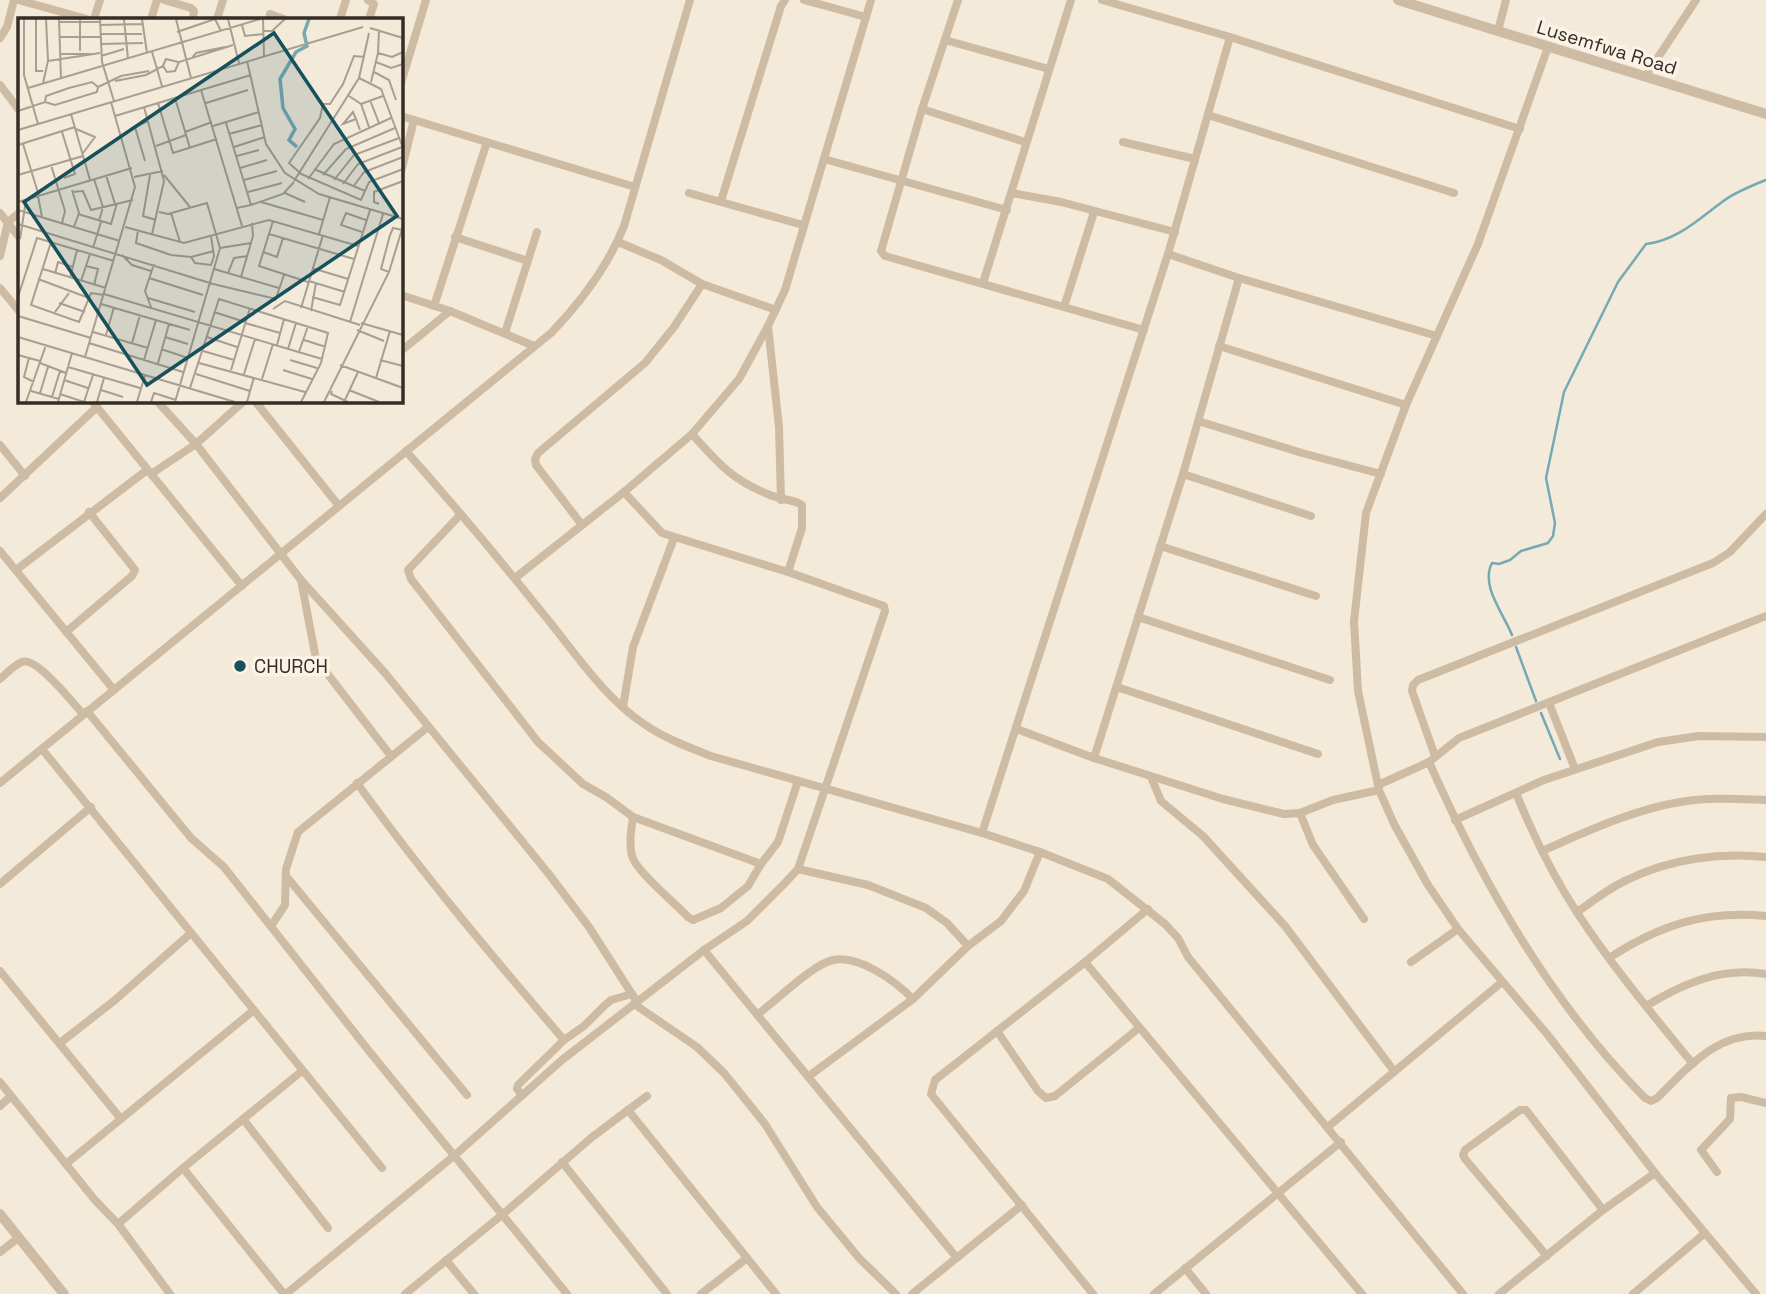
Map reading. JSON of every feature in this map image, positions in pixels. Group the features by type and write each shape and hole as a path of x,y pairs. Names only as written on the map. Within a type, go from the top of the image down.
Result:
{"street":[{"path":"0,38 7,27 16,0 83,18"},
{"path":"94,18 100,0"},
{"path":"151,18 157,0"},
{"path":"164,0 191,8 194,10 193,18"},
{"path":"218,18 223,0"},
{"path":"340,18 346,0"},
{"path":"368,0 373,4 369,18"},
{"path":"402,80 426,0"},
{"path":"0,783 551,333 587,292 618,242 690,0"},
{"path":"720,201 785,0"},
{"path":"804,0 866,17"},
{"path":"514,578 624,492 692,434 739,379 776,310 789,277 871,0"},
{"path":"958,0 922,109 881,251 886,256 1144,330"},
{"path":"983,283 1071,0"},
{"path":"1102,0 1230,37 1520,129"},
{"name":"Lusemfwa Road","path":"1398,0 1766,114"},
{"path":"1498,31 1507,0"},
{"path":"1646,78 1696,0"},
{"path":"270,14 281,18"},
{"path":"982,833 1175,232 1230,37"},
{"path":"945,40 1049,69"},
{"path":"1548,47 1478,244 1406,405 1366,513 1354,621 1358,691 1379,788 1406,849 1458,929 1547,1034 1704,1234 1756,1294"},
{"path":"0,86 18,109"},
{"path":"922,109 1025,142"},
{"path":"1208,115 1454,193"},
{"path":"402,116 635,187"},
{"path":"402,168 414,120"},
{"path":"434,306 487,142"},
{"path":"1124,142 1195,159"},
{"path":"824,159 1007,211"},
{"path":"689,192 803,225"},
{"path":"1012,192 1175,232"},
{"path":"1064,307 1094,212"},
{"path":"0,213 18,236"},
{"path":"0,256 8,222 18,214"},
{"path":"505,333 537,232"},
{"path":"455,237 528,261"},
{"path":"618,242 661,260 702,284 776,310"},
{"path":"1168,254 1238,278 1437,336"},
{"path":"1094,758 1183,474 1238,278"},
{"path":"582,525 536,465 535,459 538,453 645,363 674,327 702,284"},
{"path":"0,288 18,310"},
{"path":"402,295 450,311 534,346"},
{"path":"402,350 450,311"},
{"path":"768,326 779,427 780,500"},
{"path":"1219,346 1406,405"},
{"path":"158,402 195,444 301,580 385,673 574,906 636,1003 697,1047 724,1073 765,1124 817,1208 859,1258 896,1294"},
{"path":"16,570 89,512 149,472 172,462 243,402"},
{"path":"256,402 339,506"},
{"path":"0,498 25,476 94,404 242,586"},
{"path":"1198,421 1381,474"},
{"path":"692,434 729,474 740,482 780,500 798,502 804,509 802,528 789,572"},
{"path":"0,445 25,476"},
{"path":"406,451 596,678 623,707 644,724 678,743 711,756 1040,852 1108,878 1147,909 1178,938 1188,957 1329,1126 1463,1294"},
{"path":"1183,474 1311,516"},
{"path":"183,1168 285,1294 454,1155 562,1060 764,906 798,869 885,611 884,606 789,572 674,538 657,530 624,492"},
{"path":"66,632 134,573 133,568 89,512"},
{"path":"461,514 414,562 408,570 411,579 538,742 583,784 633,817 761,863"},
{"path":"1766,514 1730,552 1713,563 1418,680 1412,691 1432,759 1455,820 1514,929 1573,1014 1623,1075 1651,1101 1718,1044 1744,1035 1766,1036"},
{"path":"623,707 633,647 674,538"},
{"path":"1160,546 1316,596"},
{"path":"0,551 114,690"},
{"path":"301,580 316,659 391,756"},
{"path":"1017,729 1151,777 1271,811 1300,813 1333,800 1379,788 1432,759 1459,738 1766,616"},
{"path":"1138,617 1330,680"},
{"path":"0,679 20,662 34,663 85,713 191,838 217,860 567,1294"},
{"path":"1117,687 1318,754"},
{"path":"1549,703 1575,769"},
{"path":"271,926 285,905 289,856 298,832 428,727"},
{"path":"1455,820 1575,769 1658,742 1699,736 1766,737"},
{"path":"42,749 382,1168"},
{"path":"1151,777 1161,801 1203,836 1285,926 1394,1071"},
{"path":"633,817 630,845 632,859 639,869 693,920 721,908 748,886 761,863 778,842 797,781"},
{"path":"357,783 403,847 564,1040"},
{"path":"1516,793 1542,851 1577,912 1609,958 1693,1064"},
{"path":"1542,851 1602,826 1679,802 1709,799 1766,800"},
{"path":"0,884 91,807"},
{"path":"1300,813 1313,845 1364,919"},
{"path":"809,1076 913,999 968,946 1001,921 1024,891 1040,852"},
{"path":"1577,912 1628,879 1668,865 1700,858 1766,857"},
{"path":"798,869 868,885 926,908 947,923 968,946"},
{"path":"286,876 467,1095"},
{"path":"1093,1294 931,1094 935,1080 1085,962 1147,909"},
{"path":"1609,958 1633,943 1684,921 1726,914 1766,916"},
{"path":"1411,961 1458,929"},
{"path":"60,1043 115,1000 191,933"},
{"path":"704,950 957,1258"},
{"path":"758,1014 820,965 835,960 851,962 886,975 913,999"},
{"path":"1085,962 1362,1294"},
{"path":"0,971 121,1119"},
{"path":"1646,1006 1687,983 1713,975 1730,972 1766,974"},
{"path":"1329,1126 1502,982"},
{"path":"522,1095 517,1084 564,1040 584,1026 611,1000 632,994"},
{"path":"66,1164 254,1010"},
{"path":"997,1031 1038,1091 1046,1098 1055,1096 1139,1028"},
{"path":"118,1224 302,1071"},
{"path":"0,1082 93,1199 118,1224 170,1294"},
{"path":"0,1106 11,1096"},
{"path":"405,1294 562,1162 647,1096"},
{"path":"1717,1172 1701,1150 1730,1119 1731,1098 1741,1097 1766,1103"},
{"path":"628,1110 776,1294"},
{"path":"1547,1256 1465,1159 1465,1150 1520,1110 1526,1110 1603,1210"},
{"path":"243,1119 328,1228"},
{"path":"1154,1294 1341,1142"},
{"path":"562,1162 667,1294"},
{"path":"1499,1294 1603,1210 1655,1173"},
{"path":"912,1294 1022,1205"},
{"path":"0,1214 64,1294"},
{"path":"1633,1294 1704,1234"},
{"path":"0,1252 18,1238"},
{"path":"701,1294 747,1258"},
{"path":"446,1260 474,1294"},
{"path":"1185,1268 1206,1294"}],"waterway":[{"path":"1512,635 1494,600 1489,572 1492,563 1499,564 1510,560 1521,551 1548,543 1553,536 1555,523 1546,478 1564,392 1618,282 1646,244 1677,234 1732,195 1766,180"},
{"path":"1516,647 1536,701"},
{"path":"1541,713 1560,759"}],"place":[{"name":"CHURCH","path":"240,666"}]}
